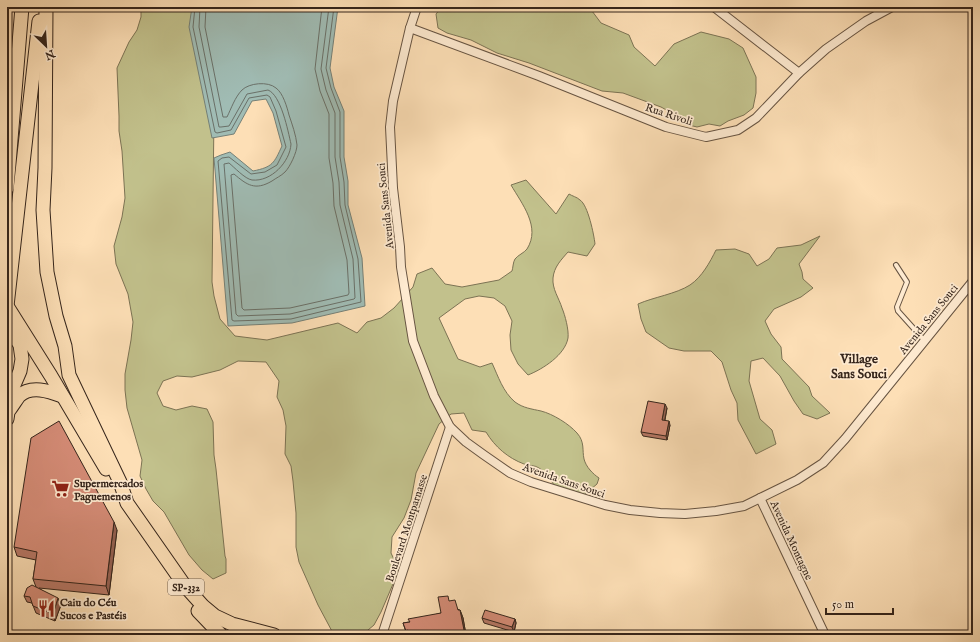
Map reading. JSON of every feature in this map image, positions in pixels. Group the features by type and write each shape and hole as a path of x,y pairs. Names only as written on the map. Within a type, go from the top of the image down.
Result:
{"main road":[{"path":"7,188 22,7"},
{"path":"7,306 40,7"},
{"path":"46,7 45,168 42,210 47,272 56,316 65,346 69,375 91,424 112,463 127,503"},
{"name":"SP-332","path":"7,306 11,322 51,376 182,592 206,620 222,635"},
{"path":"7,416 11,392 20,372 22,359 20,346 11,322"},
{"path":"7,416 20,396 33,390 50,391 62,396"},
{"name":"SP-332","path":"127,503 185,586 203,606 215,616 232,624 274,635"}],"street":[{"name":"Avenida Sans Souci","path":"417,7 410,28 393,101 390,127 393,188 401,267 413,341 434,396 450,427 466,442 510,472 531,482 605,505 630,510 685,514 744,506 798,480 823,463 973,281"},
{"path":"714,7 799,73"},
{"name":"Rua Rivoli","path":"410,28 539,76 666,127 706,137 738,130 756,118 799,73 826,49 866,20 892,7"},
{"name":"Boulevard Montparnasse","path":"382,635 450,427"},
{"name":"Avenida Montagne","path":"760,498 825,635"}],"lane":[{"path":"896,265 907,282 897,307 898,311 924,340"}],"shaded area":[{"path":"141,7 209,7 215,32 212,282 220,319 235,336 267,340 338,323 357,333 367,322 381,318 394,308 413,287 417,274 432,268 445,284 462,287 499,280 512,271 515,259 527,249 531,241 531,224 525,208 511,185 526,180 556,214 569,194 577,198 586,208 592,227 595,244 587,256 568,252 558,264 553,278 556,293 565,318 568,338 563,350 552,361 528,375 518,364 511,350 510,335 512,321 505,306 494,298 479,296 465,299 439,318 458,359 480,367 492,363 504,389 515,402 524,407 546,412 556,417 570,426 580,436 586,465 599,478 597,484 584,495 557,490 542,470 536,466 518,462 507,455 493,442 486,432 472,430 464,413 451,414 439,424 416,473 411,500 404,518 392,537 391,553 399,570 374,625 362,635 334,635 318,605 299,562 296,547 296,513 293,481 291,466 285,454 286,426 283,410 277,397 279,381 266,362 238,361 220,370 192,377 177,376 163,381 157,393 163,406 176,410 192,406 207,409 213,422 214,455 226,559 226,573 213,579 202,570 189,555 164,512 153,501 140,476 142,460 127,408 125,390 125,374 133,322 128,294 116,264 114,246 122,217 125,198 122,151 119,131 117,68 129,42 137,30 141,17"},
{"path":"442,7 589,7 601,23 629,35 634,47 655,66 674,44 701,32 729,39 743,48 756,77 756,93 753,108 744,115 728,121 720,126 709,124 697,127 689,125 677,120 670,112 661,107 623,93 602,91 529,63 497,53 471,40 447,33 438,28 436,14"},
{"path":"820,236 799,264 803,279 813,288 801,297 774,309 765,321 771,334 781,347 782,359 809,387 812,396 830,413 817,419 803,414 780,376 763,358 751,361 749,381 760,419 772,430 776,444 756,454 738,420 737,403 722,362 711,351 684,351 669,348 646,332 641,319 638,304 678,291 690,285 702,274 716,250 735,249 749,254 757,266 769,259 777,248 801,245"}],"water":[{"path":"192,7 338,7 330,68 334,87 344,111 344,157 348,181 348,205 362,258 365,306 292,323 228,326 214,158 230,152 253,171 269,166 277,157 282,146 273,113 266,99 252,101 234,134 212,138 189,27"}],"building":[{"path":"648,401 665,404 662,420 669,421 666,436 641,432"},
{"name":"Supermercados Paguemenos","path":"59,421 114,522 106,586 33,579 37,552 14,547 31,438"},
{"name":"Caiu do Céu Sucos e Pastéis","path":"32,585 58,598 53,614 33,606 30,597 24,596 27,588"},
{"path":"448,596 449,601 455,600 458,610 460,610 465,635 408,635 408,630 406,631 403,623 410,622 408,619 441,613 438,597"},
{"path":"485,610 515,619 512,627 482,618"}],"place":[{"name":"Supermercados Paguemenos","path":"61,489"},
{"name":"Caiu do Céu Sucos e Pastéis","path":"47,608"}],"district":[{"name":"Village Sans Souci","path":"859,366"}]}
